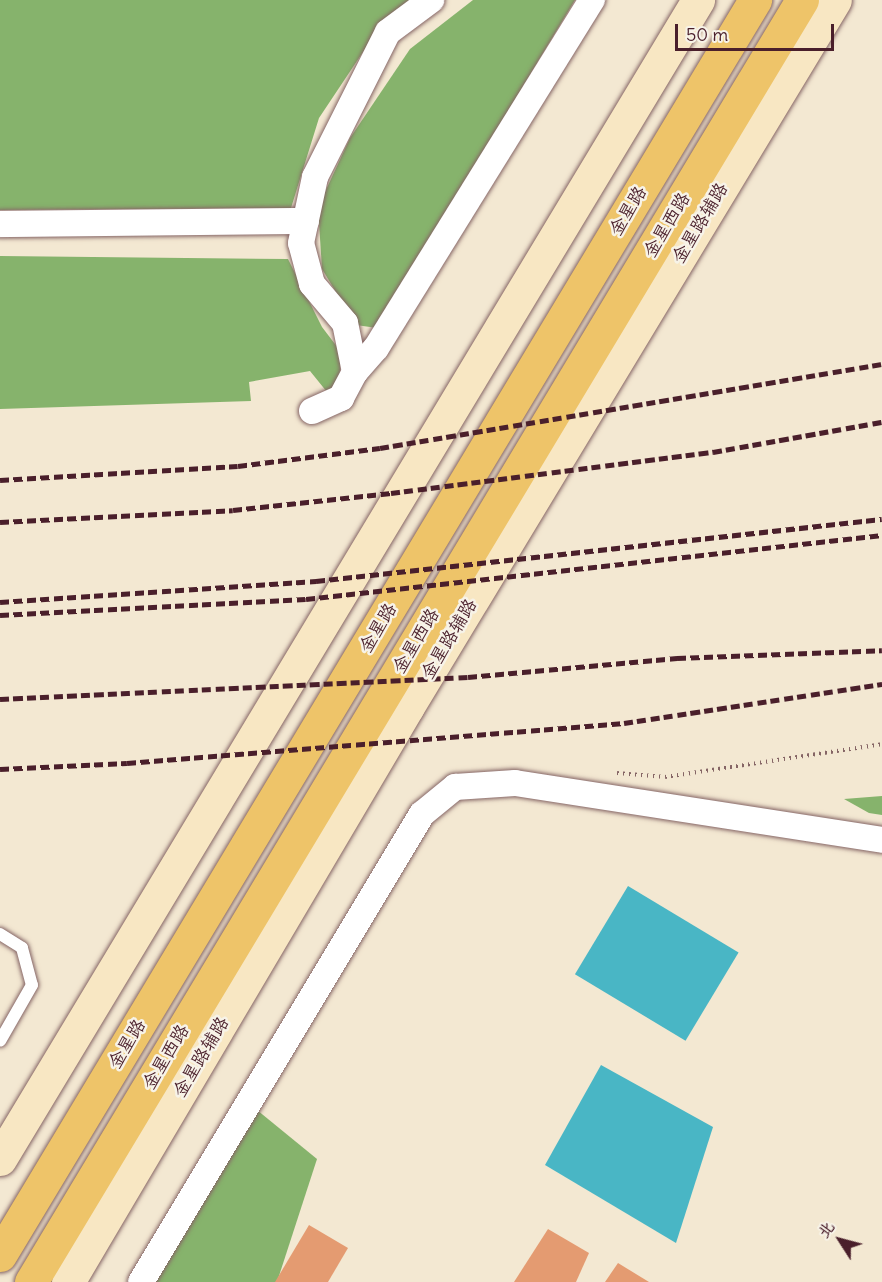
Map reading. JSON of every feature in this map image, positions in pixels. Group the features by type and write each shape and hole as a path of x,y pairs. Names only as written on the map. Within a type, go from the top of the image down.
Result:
{"main road":[{"name":"金星路","path":"0,1256 755,0"},
{"name":"金星西路","path":"31,1282 802,0"}],"street":[{"path":"355,372 345,323 312,284 301,243 315,177 388,32 431,0"},
{"path":"312,411 341,398 355,372 376,348 592,0"},
{"path":"0,1159 698,0"},
{"name":"金星路辅路","path":"68,1282 401,718 835,0"},
{"path":"0,224 306,220"},
{"path":"141,1282 422,814 455,787 515,783 882,840"}],"lane":[{"path":"0,934 22,948 32,985 0,1041"}],"path":[{"path":"607,772 665,777 882,744"}],"green space":[{"path":"0,0 418,0 377,31 319,118 291,208 0,210"},
{"path":"473,0 575,0 377,328 356,325 322,269 318,207 350,138 410,49"},
{"path":"0,256 288,259 322,327 341,352 339,386 327,392 310,371 249,382 251,401 0,409"},
{"path":"882,796 882,815 869,813 844,799"},
{"path":"257,1110 317,1159 277,1282 155,1282"}],"water":[{"path":"628,886 739,952 686,1041 575,974"},
{"path":"601,1065 713,1127 676,1243 545,1165"}],"building":[{"path":"309,1225 348,1248 328,1282 275,1282"},
{"path":"548,1229 589,1253 576,1282 514,1282"},
{"path":"618,1263 649,1282 605,1282"}],"railway":[{"path":"0,480 238,466 380,448 882,364"},
{"path":"0,522 233,510 391,493 713,452 882,422"},
{"path":"0,602 316,581 882,519"},
{"path":"0,615 306,599 882,535"},
{"path":"0,699 468,677 677,658 882,650"},
{"path":"0,769 127,763 624,723 882,684"}]}
